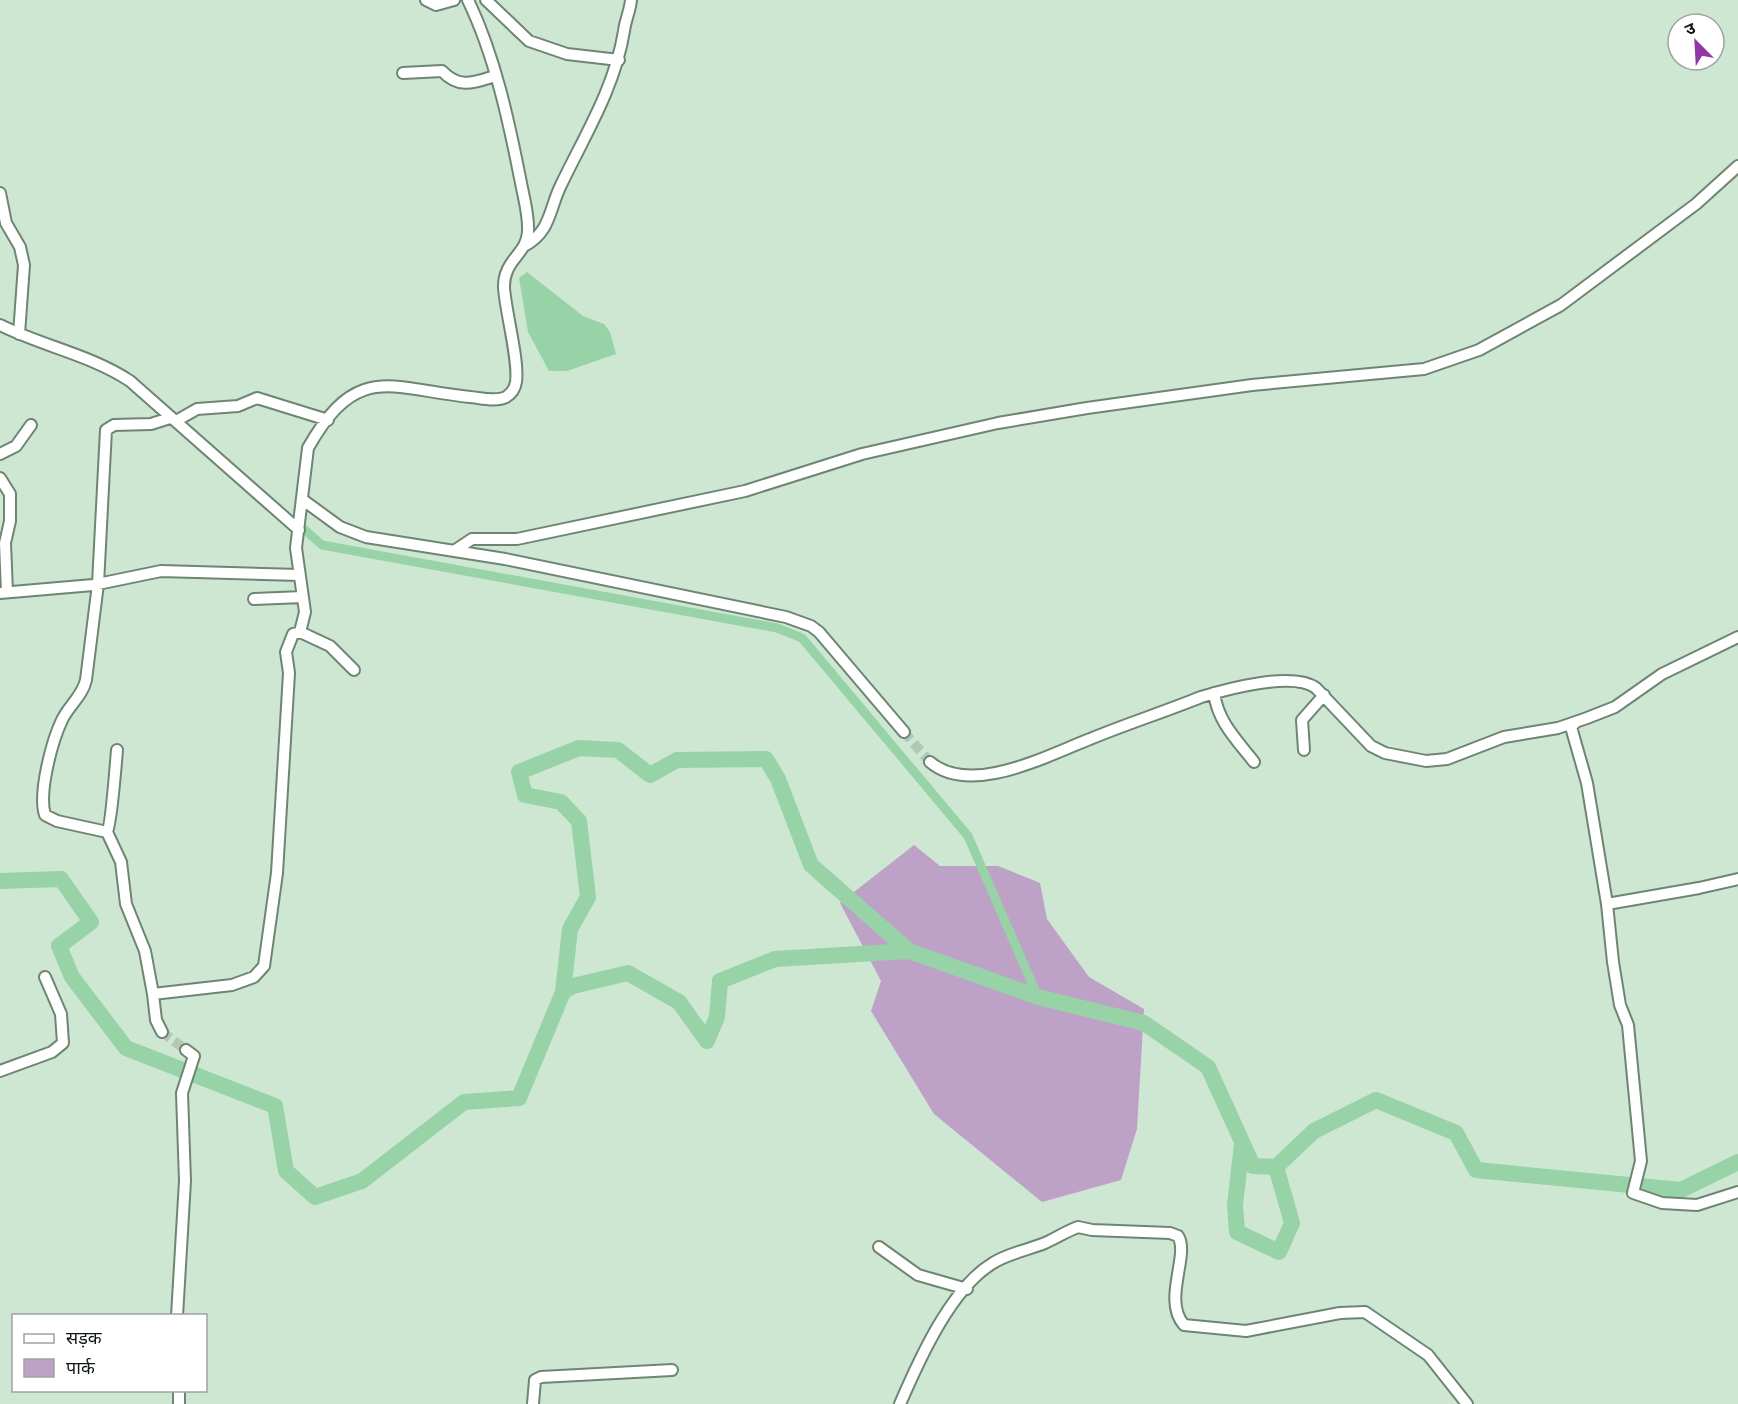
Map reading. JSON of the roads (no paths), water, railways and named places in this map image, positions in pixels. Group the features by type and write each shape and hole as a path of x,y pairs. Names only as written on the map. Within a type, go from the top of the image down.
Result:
{"street":[{"path":"426,0 436,5 454,0"},
{"path":"300,632 305,612 296,548 308,448 328,420 353,395 375,386 388,384 492,399 508,396 516,383 504,274 528,237 528,218 515,152 495,76 468,0"},
{"path":"486,0 515,31 529,41 567,54 619,60"},
{"path":"524,246 535,240 549,220 560,185 585,138 619,60 631,0"},
{"path":"403,73 442,71 453,81 462,84 495,76"},
{"path":"454,551 472,540 517,539 745,491 862,454 1009,421 1252,385 1424,369 1479,350 1549,313 1696,204 1738,166"},
{"path":"0,193 4,216 22,252 24,265 20,328"},
{"path":"0,229 13,235"},
{"path":"0,325 20,328 112,369 178,418 300,525"},
{"path":"107,832 50,819 45,815 44,806 46,770 59,726 84,689 98,584 106,430 114,425 151,424 178,418 203,408 238,406 257,398 328,420"},
{"path":"0,454 16,446 31,425"},
{"path":"0,478 10,494 10,521 5,543 3,592 98,584 161,571 299,575"},
{"path":"303,503 352,533 786,617 811,626 819,632 904,732"},
{"path":"254,599 303,597"},
{"path":"153,994 232,985 254,977 264,966 277,873 289,673 286,652 293,634 300,632 330,646 354,670"},
{"path":"930,762 938,769 955,775 1012,770 1214,693 1261,684 1293,682 1310,684 1324,695 1371,746 1385,753 1426,761 1447,759 1504,737 1558,728 1615,707 1662,674 1738,637"},
{"path":"1214,693 1218,716 1254,762"},
{"path":"1304,750 1302,720 1324,695"},
{"path":"1576,722 1571,727 1587,783 1607,904 1612,962 1620,1005 1628,1025 1640,1136 1640,1172 1634,1189 1636,1195 1676,1204 1705,1204 1738,1192"},
{"path":"107,832 111,827 111,796 117,750"},
{"path":"107,832 121,862 126,904 145,951 156,1020 162,1032"},
{"path":"1607,904 1738,879"},
{"path":"0,1071 52,1052 63,1043 58,1005 45,977"},
{"path":"177,1314 185,1181 181,1098 193,1055 186,1050"},
{"path":"900,1404 931,1336 954,1302 993,1263 1078,1227 1092,1230 1175,1234 1181,1242 1175,1283 1177,1317 1184,1325 1246,1331 1340,1313 1365,1312 1428,1355 1467,1404"},
{"path":"879,1247 918,1275 967,1289"},
{"path":"533,1404 535,1380 541,1377 672,1370"}],"waterway":[{"path":"296,522 322,545 777,628 802,638 968,836 1038,997"},
{"path":"563,992 570,929 588,897 579,821 561,802 525,795 519,772 579,748 618,750 650,775 677,760 766,759 778,779 811,865 909,951"},
{"path":"0,881 61,879 91,922 59,946 72,977 126,1048 275,1106 286,1171 315,1197 362,1181 464,1102 519,1098 563,992 573,986 628,973 679,1002 707,1041 717,1017 720,981 775,959 909,951 1038,997 1144,1023 1208,1067 1253,1166 1276,1167 1314,1131 1376,1100 1456,1133 1476,1170 1681,1190 1738,1162"},
{"path":"1242,1144 1235,1205 1237,1232 1279,1252 1292,1223 1276,1167"}],"tunnel":[{"path":"904,732 930,762"},
{"path":"162,1032 186,1050"}]}
